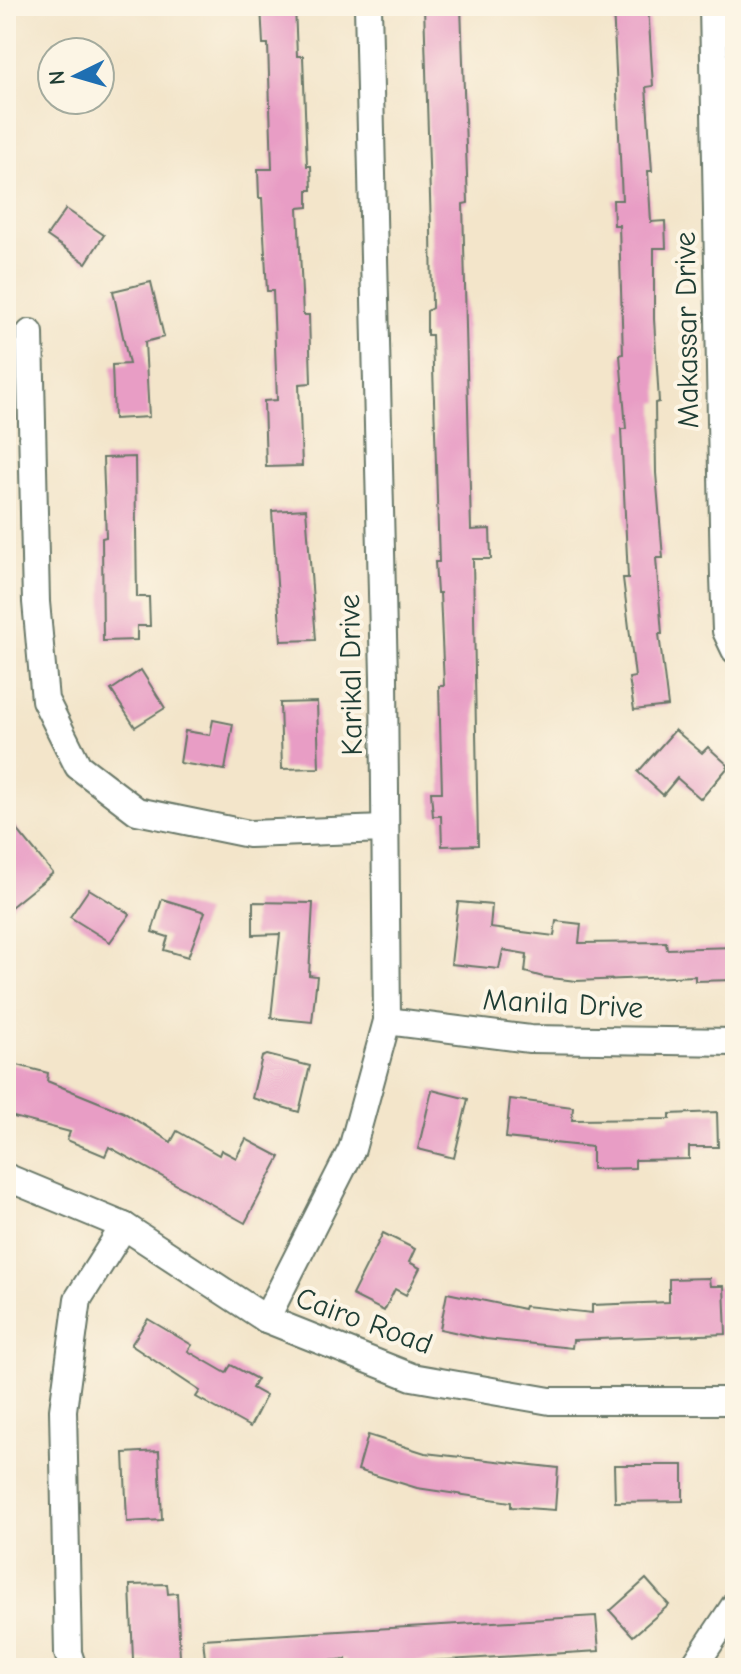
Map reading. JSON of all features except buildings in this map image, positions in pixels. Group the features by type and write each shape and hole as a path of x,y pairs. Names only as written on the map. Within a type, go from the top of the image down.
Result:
{"street":[{"name":"Karikal Drive","path":"266,1319 352,1149 387,1021 384,677 368,6"},
{"name":"Makassar Drive","path":"713,6 724,576 726,631 735,650"},
{"path":"30,333 36,602 45,700 78,766 137,811 249,834 385,829"},
{"name":"Manila Drive","path":"387,1021 530,1039 735,1042"},
{"name":"Cairo Road","path":"6,1177 124,1226 266,1319 412,1377 550,1401 735,1401"},
{"path":"73,1668 68,1653 63,1410 78,1299 124,1226"},
{"path":"693,1668 735,1605"}]}
